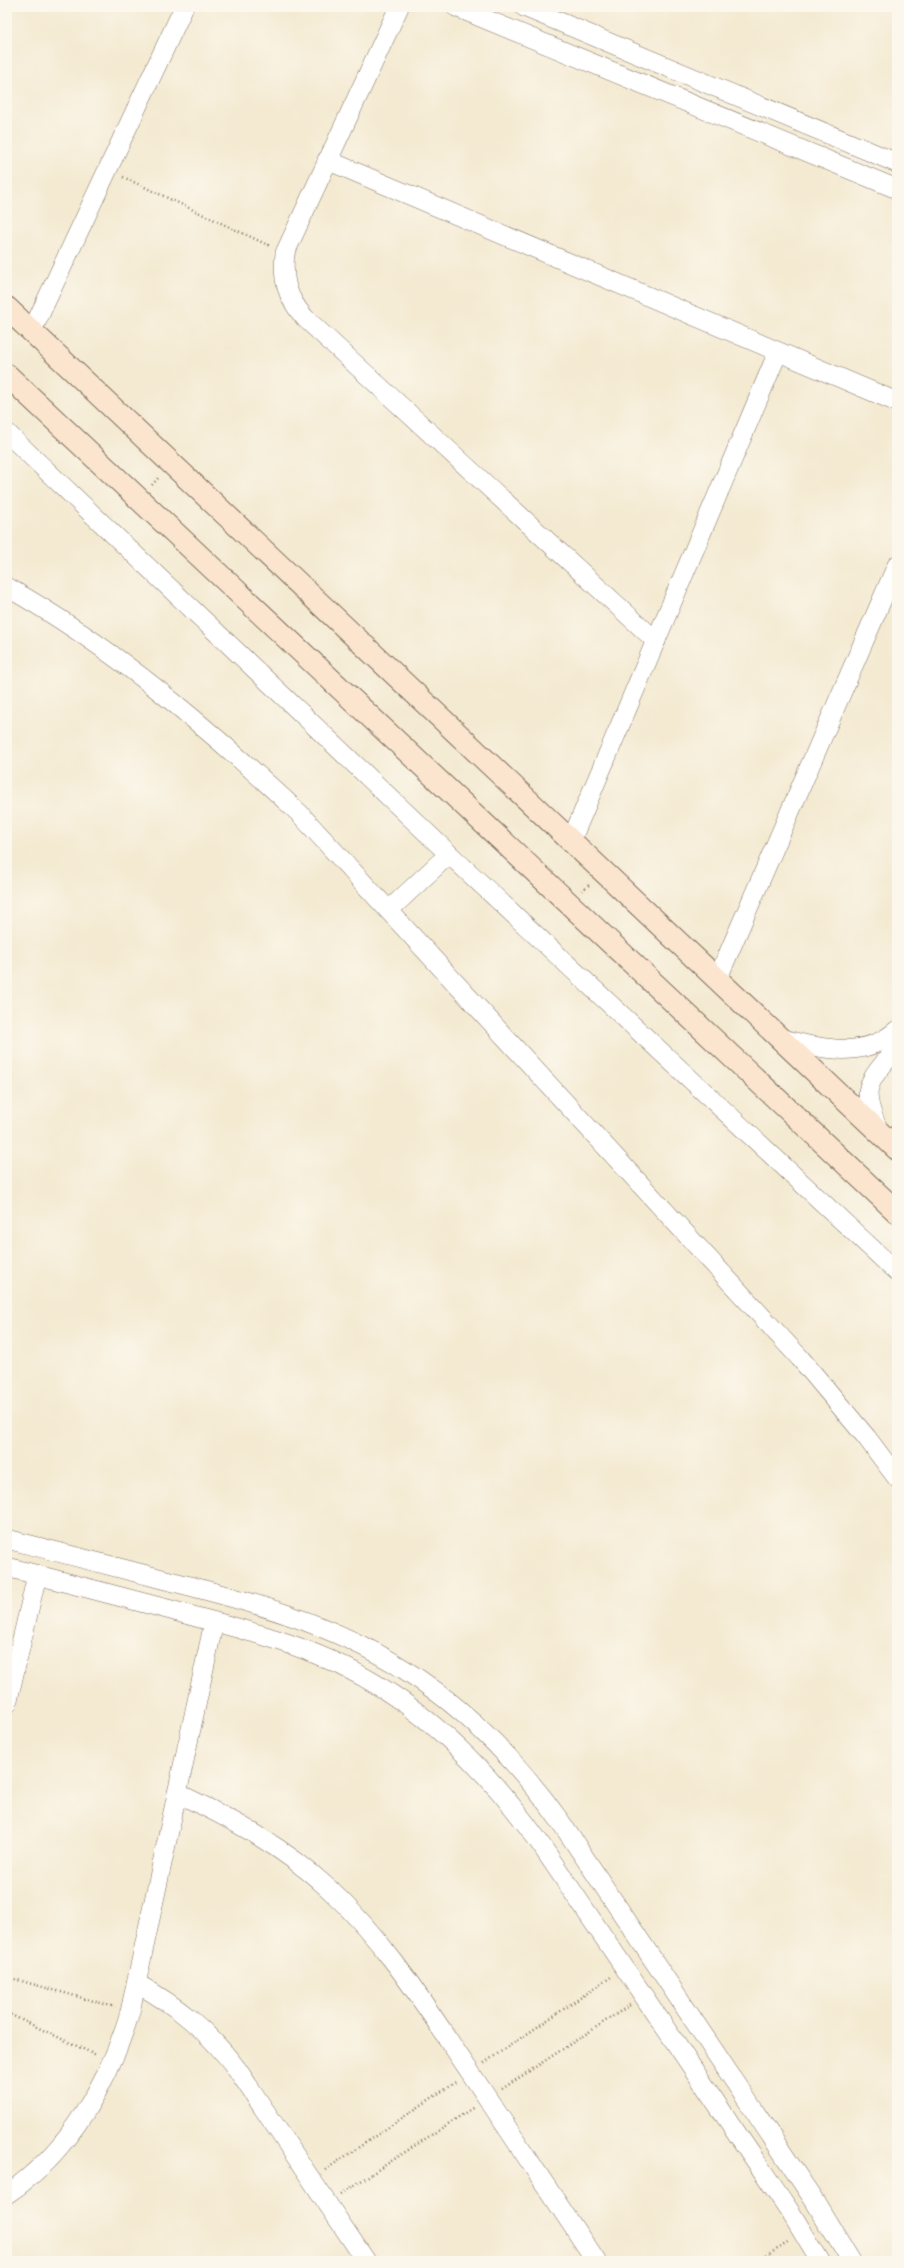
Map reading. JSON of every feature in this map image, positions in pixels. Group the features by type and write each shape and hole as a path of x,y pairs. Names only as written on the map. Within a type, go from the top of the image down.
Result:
{"street":[{"path":"32,331 184,7"},
{"path":"398,7 285,253 283,271 286,289 293,305 305,318 656,641"},
{"path":"456,7 897,189"},
{"path":"524,7 795,122 897,163"},
{"path":"787,144 795,122"},
{"path":"327,160 897,402"},
{"path":"7,308 897,1149"},
{"path":"571,841 778,352"},
{"path":"7,375 138,500 897,1212"},
{"path":"7,432 449,854 897,1272"},
{"path":"718,980 897,566"},
{"path":"7,587 74,629 135,672 223,742 299,814 800,1358 867,1438 897,1478"},
{"path":"388,910 449,854"},
{"path":"779,1038 826,1050 847,1050 868,1047 888,1038 897,1030"},
{"path":"881,1134 870,1111 867,1097 870,1082 897,1047"},
{"path":"7,1539 221,1594 327,1630 367,1648 405,1670 441,1694 474,1722 506,1753 530,1780 560,1821 814,2200 851,2261"},
{"path":"7,1567 274,1638 319,1655 363,1677 403,1702 442,1731 477,1764 509,1800 803,2232 820,2261"},
{"path":"7,1704 37,1575"},
{"path":"7,2194 41,2166 69,2134 93,2100 112,2063 130,2012 214,1622"},
{"path":"178,1793 231,1819 282,1851 328,1888 370,1930 407,1977 596,2261"},
{"path":"136,1983 167,2000 194,2020 217,2043 237,2069 366,2261"}],"path":[{"path":"107,170 285,253"},
{"path":"138,500 171,463"},
{"path":"567,903 604,872"},
{"path":"7,1977 130,2012"},
{"path":"7,2013 112,2063"},
{"path":"756,2261 803,2232"}]}
